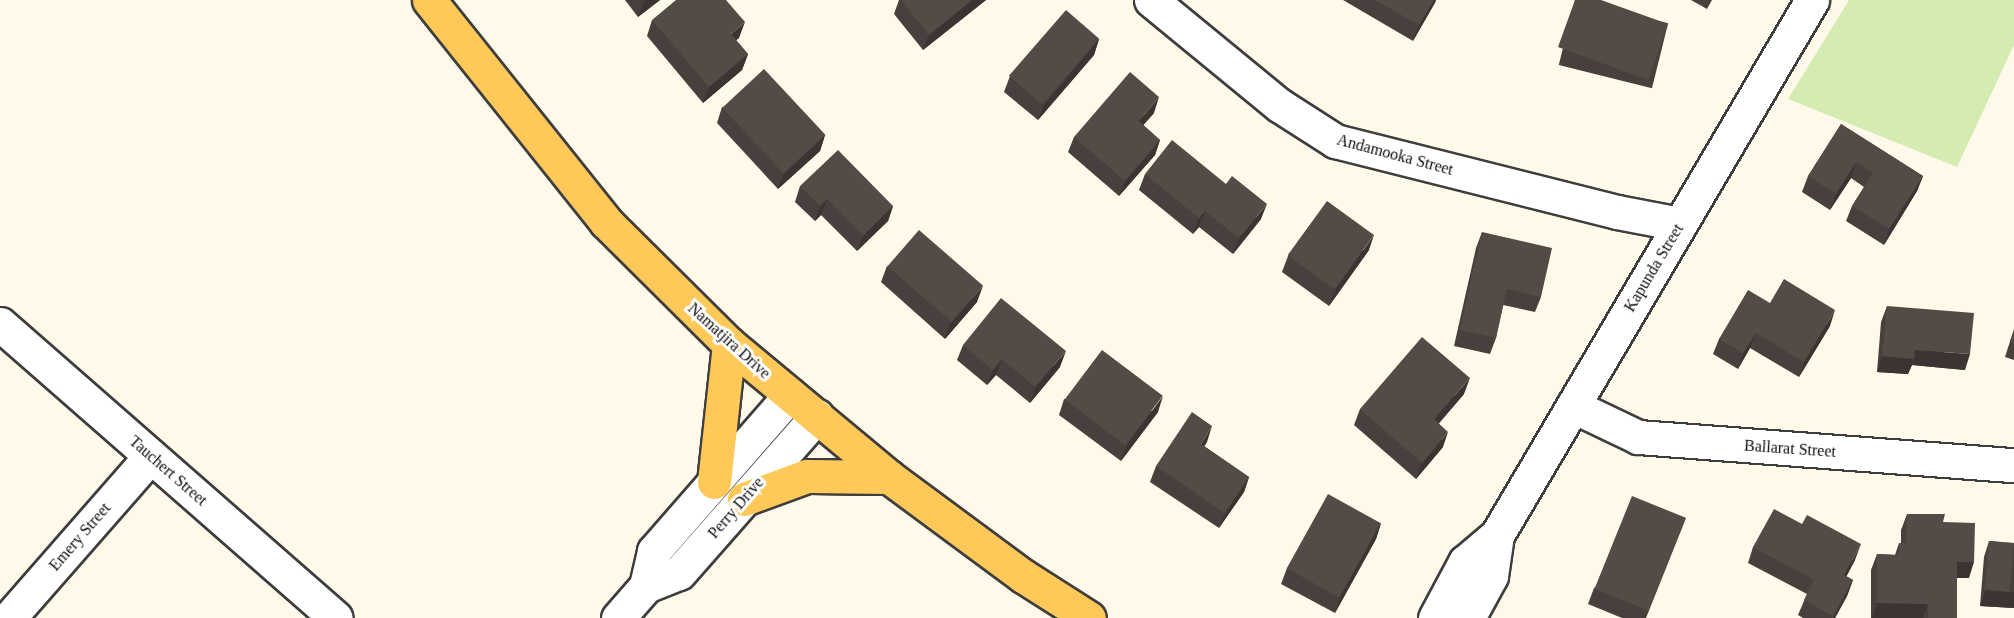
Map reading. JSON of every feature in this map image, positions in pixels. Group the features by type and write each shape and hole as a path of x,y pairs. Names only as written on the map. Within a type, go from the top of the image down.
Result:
{"main road":[{"name":"Namatjira Drive","path":"429,0 606,222 729,344 889,477 1023,576 1089,618"},
{"path":"714,482 729,344"},
{"path":"744,499 807,476 889,477"}],"street":[{"name":"Andamooka Street","path":"1151,0 1279,105 1335,141 1617,212 1680,224"},
{"name":"Kapunda Street","path":"1435,618 1465,562 1497,535 1812,0"},
{"name":"Tauchert Street","path":"0,324 336,618"},
{"name":"Perry Drive","path":"646,586 654,551 790,394"},
{"name":"Ballarat Street","path":"1572,406 1638,437 2014,465"},
{"name":"Perry Drive","path":"618,618 646,586 680,573 817,416"},
{"name":"Emery Street","path":"9,618 152,456"},
{"name":"Kapunda Street","path":"1468,618 1491,576 1497,535"}],"green space":[{"path":"1849,0 2014,0 2014,45 1957,167 1788,99"}],"building":[{"path":"676,0 726,0 745,22 731,34 748,54 709,87 652,20"},
{"path":"901,0 972,0 929,35"},
{"path":"1375,0 1434,0 1419,25"},
{"path":"1575,0 1601,0 1668,24 1648,80 1558,47"},
{"path":"1066,10 1099,39 1042,105 1009,76"},
{"path":"764,69 825,135 784,174 722,108"},
{"path":"1130,72 1159,97 1139,121 1160,140 1125,181 1074,137"},
{"path":"1841,124 1923,176 1889,229 1852,206 1873,173 1856,162 1836,194 1808,176"},
{"path":"1172,140 1226,184 1232,176 1267,204 1239,238 1205,211 1199,218 1145,174"},
{"path":"838,150 893,206 863,236 827,199 820,206 800,186"},
{"path":"1327,201 1374,235 1335,289 1288,255"},
{"path":"919,230 983,286 952,322 888,266"},
{"path":"1482,232 1552,248 1541,297 1507,289 1496,338 1460,330"},
{"path":"1784,279 1835,310 1804,362 1756,333 1743,353 1719,339 1748,290 1770,303"},
{"path":"1001,298 1066,351 1035,387 1002,359 993,370 963,345"},
{"path":"1887,306 1974,313 1970,354 1915,350 1914,359 1882,356"},
{"path":"2014,331 2014,343 2010,341"},
{"path":"1422,337 1470,378 1434,419 1448,432 1422,463 1360,409"},
{"path":"1102,350 1163,396 1125,445 1065,400"},
{"path":"1192,412 1212,426 1201,444 1249,477 1225,513 1156,466"},
{"path":"1328,494 1380,523 1339,597 1287,568"},
{"path":"1632,496 1686,518 1648,610 1595,589"},
{"path":"1774,509 1802,524 1807,515 1861,544 1844,575 1853,580 1833,616 1804,600 1814,580 1753,547"},
{"path":"1907,514 1945,514 1943,522 1975,523 1974,562 1957,562 1957,618 1928,618 1928,604 1877,603 1877,554 1899,555 1899,543 1906,543"},
{"path":"1989,541 2014,543 2010,592 1985,590"}]}
